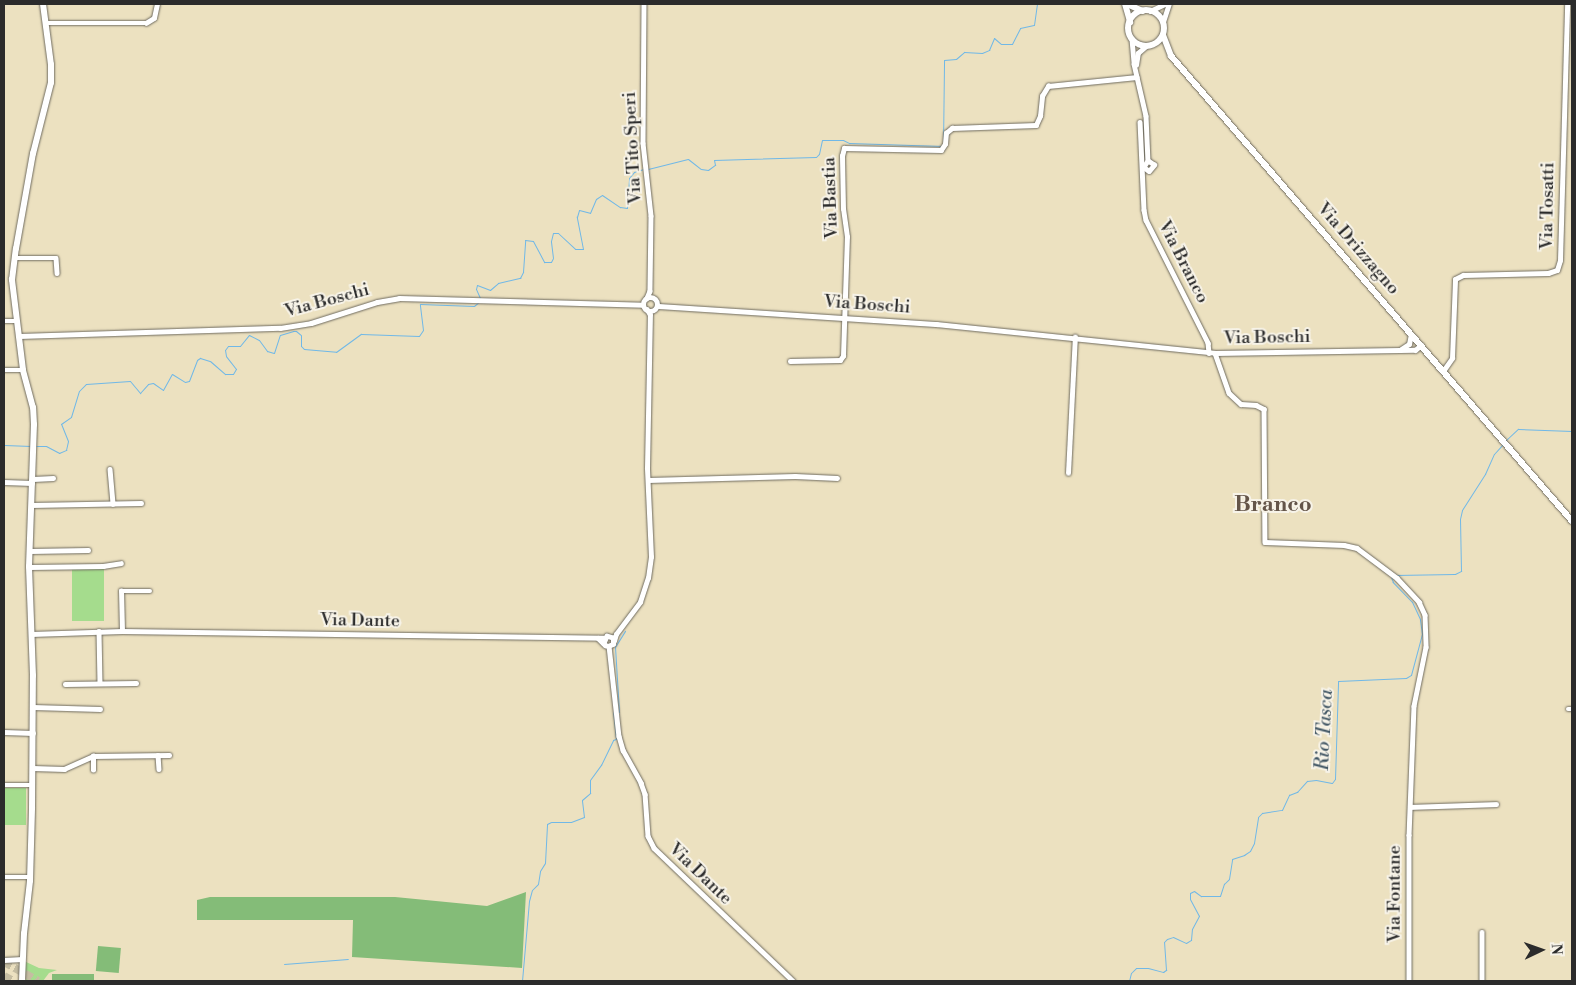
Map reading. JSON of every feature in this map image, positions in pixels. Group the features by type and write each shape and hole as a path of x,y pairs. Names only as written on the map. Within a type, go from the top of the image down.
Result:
{"main road":[{"path":"22,981 22,959 30,877 33,786 32,634 29,567 34,417 23,370 12,280 14,258 33,154 50,83 51,65 43,4"},
{"path":"1126,4 1143,10 1150,10 1160,17 1163,22 1163,35 1148,46 1132,39 1126,4"},
{"path":"1130,22 1133,17 1143,10"},
{"name":"Via Drizzagno","path":"1163,35 1171,56 1572,521"},
{"name":"Via Drizzagno","path":"1148,46 1171,56"}],"street":[{"path":"46,23 146,23 154,18 157,4"},
{"name":"Via Tito Speri","path":"644,4 643,143 651,206 650,298"},
{"path":"1150,10 1165,4"},
{"path":"1163,22 1170,4"},
{"name":"Via Tosatti","path":"1443,371 1452,358 1455,279 1463,275 1548,274 1556,270 1560,260 1568,4"},
{"path":"1132,39 1135,69 1145,108 1148,161"},
{"path":"1135,69 1138,53 1148,46"},
{"name":"Via Bastia","path":"846,317 845,266 847,237 843,209 842,156 844,148 940,150 945,144 946,133 952,128 1036,124 1042,96 1048,86 1137,77"},
{"name":"Via Branco","path":"1140,122 1146,220 1196,317 1229,393 1241,404 1256,405 1264,409 1265,542 1352,546 1368,554 1397,578 1419,602 1425,615 1426,647 1416,688"},
{"path":"14,258 56,258 57,273"},
{"name":"Via Boschi","path":"19,336 280,328 311,323 377,302 398,298 483,299 650,309 846,317 1075,337 1212,353 1401,349 1414,350 1431,357"},
{"path":"650,298 650,309"},
{"path":"598,638 609,646 614,641 616,634 640,602 648,578 651,539 648,480 650,298"},
{"path":"790,361 840,360 844,350 846,317"},
{"path":"4,321 17,321"},
{"path":"1407,347 1412,334"},
{"path":"1068,473 1075,337"},
{"path":"1414,350 1422,345"},
{"name":"Via Boschi","path":"1401,349 1422,345"},
{"path":"4,370 23,370"},
{"path":"110,469 113,504"},
{"path":"648,480 795,476 830,476 837,478"},
{"path":"4,482 54,478"},
{"path":"31,505 141,503"},
{"path":"30,551 88,550"},
{"path":"29,567 103,566 121,563"},
{"path":"122,631 121,591 150,591"},
{"path":"99,631 100,684"},
{"name":"Via Dante","path":"32,634 122,631 607,637"},
{"path":"604,644 607,637 616,634"},
{"path":"607,637 614,641"},
{"name":"Via Dante","path":"609,646 618,736 623,750 642,783 645,794 648,836 654,848 792,981"},
{"path":"65,684 136,683"},
{"name":"Via Fontane","path":"1408,981 1410,807 1416,688"},
{"path":"33,707 100,709"},
{"path":"4,732 33,733"},
{"path":"158,755 159,769"},
{"path":"33,768 64,769 94,756 169,755"},
{"path":"93,770 94,756"},
{"path":"4,785 33,786"},
{"path":"1410,807 1496,804"},
{"path":"4,877 30,877"},
{"path":"1482,932 1482,981"},
{"path":"4,960 22,959"}],"green space":[{"path":"72,569 104,569 104,621 72,621"},
{"path":"4,788 26,788 26,825 4,825"},
{"path":"526,892 522,968 352,957 353,920 197,920 197,900 210,897 395,897 487,906"},
{"path":"98,946 121,948 119,973 96,971"},
{"path":"24,961 39,968 57,970 49,973 43,981 27,981 24,976"},
{"path":"52,974 94,974 94,981 52,981"}],"waterway":[{"path":"648,169 688,159 701,169 708,170 715,165 714,160 816,157 819,154 822,140 843,140 849,143 943,146 944,60 956,59 964,52 982,53 989,50 994,38 1001,44 1012,44 1020,28 1034,25 1037,4"},
{"path":"480,298 476,289 477,285 490,290 498,283 520,278 523,272 525,240 533,241 544,262 551,262 553,258 551,241 553,233 558,233 575,249 583,249 577,217 579,210 590,213 596,199 602,195 620,207 627,208 629,178 634,172 644,169"},
{"path":"35,446 46,446 59,453 66,450 68,441 61,424 71,417 79,391 86,384 130,381 140,393 148,384 153,383 163,390 172,374 185,382 189,381 197,360 200,358 210,361 225,374 233,374 236,369 226,356 225,350 228,346 240,346 249,335 259,340 267,351 274,353 280,335 296,331 301,335 301,346 304,349 336,352 361,334 419,336 423,330 420,304 474,306 480,301"},
{"name":"Rio Tasca","path":"1505,441 1518,429 1572,431"},
{"name":"Rio Tasca","path":"1395,575 1455,574 1461,571 1460,519 1462,510 1485,474 1494,454 1503,444"},
{"path":"4,445 31,446"},
{"name":"Rio Tasca","path":"1129,981 1131,973 1136,968 1148,968 1163,972 1166,970 1164,942 1167,939 1173,937 1186,943 1191,940 1192,929 1199,916 1190,899 1190,893 1194,891 1201,896 1220,896 1224,884 1229,879 1232,859 1250,851 1254,843 1258,817 1262,813 1282,810 1289,795 1297,792 1307,781 1316,780 1332,783 1335,779 1338,681 1406,678 1411,675 1422,634 1420,619 1412,602 1393,582 1391,577"},
{"path":"619,712 615,647 625,631"},
{"path":"522,981 529,901 532,890 538,884 540,871 545,863 547,824 551,822 571,822 584,817 582,800 590,793 590,780 601,765 613,740 616,739 613,712"},
{"path":"284,964 348,959"}],"tunnel":[{"path":"4,962 38,981"},
{"path":"4,976 13,981"}],"district":[{"name":"Branco","path":"1273,505"}]}
